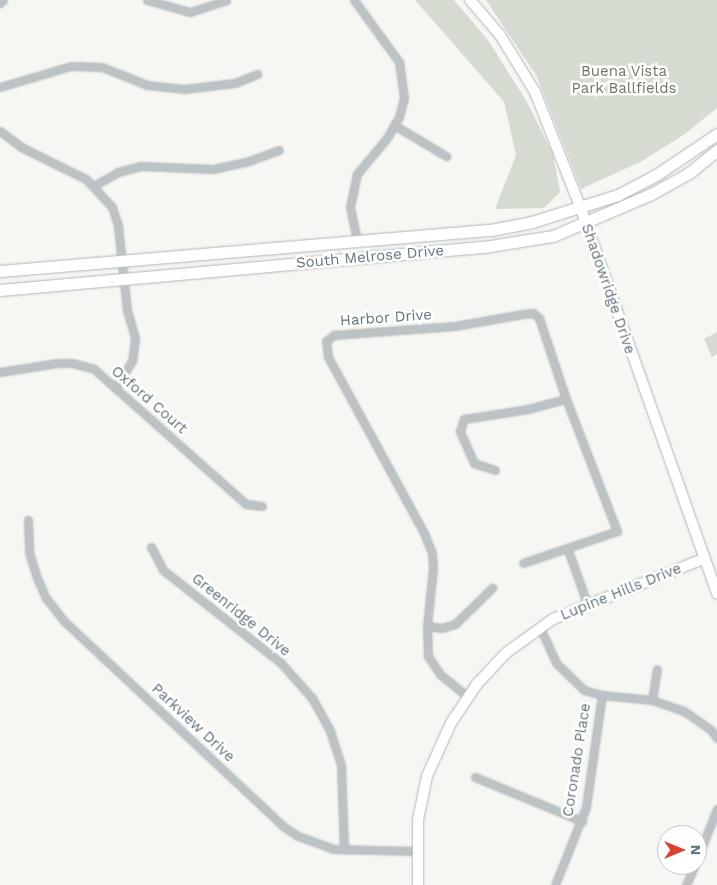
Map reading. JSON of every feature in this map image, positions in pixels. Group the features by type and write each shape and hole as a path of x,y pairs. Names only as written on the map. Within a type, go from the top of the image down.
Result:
{"main road":[{"name":"South Melrose Drive","path":"0,271 491,230 581,209 656,175 717,134"},
{"name":"South Melrose Drive","path":"0,290 484,247 553,236 586,224 674,181 717,150"}],"street":[{"path":"147,0 190,12 226,0"},
{"path":"354,0 399,62 404,98 394,125 364,162 353,187 350,207 357,241"},
{"name":"Shadowridge Drive","path":"470,0 500,36 535,92 581,209 703,560 717,594"},
{"path":"0,88 71,66 102,67 147,85 184,89 235,83 257,74"},
{"path":"394,125 446,156"},
{"path":"0,131 21,147 95,185 112,207 123,261 126,310 135,338 132,361 115,388"},
{"path":"95,185 118,172 140,166 214,169 246,162 279,150"},
{"name":"Harbor Drive","path":"468,696 440,674 428,656 427,626 433,568 432,553 424,533 328,357 326,340 334,335 455,326 533,313 544,330 566,399 617,531 568,550 523,563"},
{"name":"Oxford Court","path":"0,372 72,363 94,369 246,504 262,506"},
{"path":"495,470 474,463 460,432 464,419 528,409 566,399"},
{"name":"Parkview Drive","path":"28,520 29,552 36,575 46,598 64,621 283,826 314,843 344,849 416,851"},
{"name":"Greenridge Drive","path":"151,547 163,570 280,662 312,698 330,731 341,765 344,849"},
{"path":"568,550 587,603"},
{"name":"Lupine Hills Drive","path":"418,885 416,851 427,776 451,723 468,696 506,653 540,628 587,603 703,560"},
{"path":"427,626 442,628 455,624 492,588"},
{"path":"540,628 556,664 584,690 602,695 652,700 696,718 717,738"},
{"path":"652,700 656,669"},
{"name":"Coronado Place","path":"555,885 582,821 602,695"},
{"path":"475,777 582,821"},
{"path":"707,834 717,809"}],"green space":[{"path":"415,0 454,0 488,40 527,102 553,154 560,192 544,208 495,209 516,155 504,102"},
{"name":"Buena Vista Park Ballfields","path":"486,0 717,0 717,108 685,134 642,161 581,189 536,75"},
{"path":"717,332 717,354 712,357 704,339"}]}
